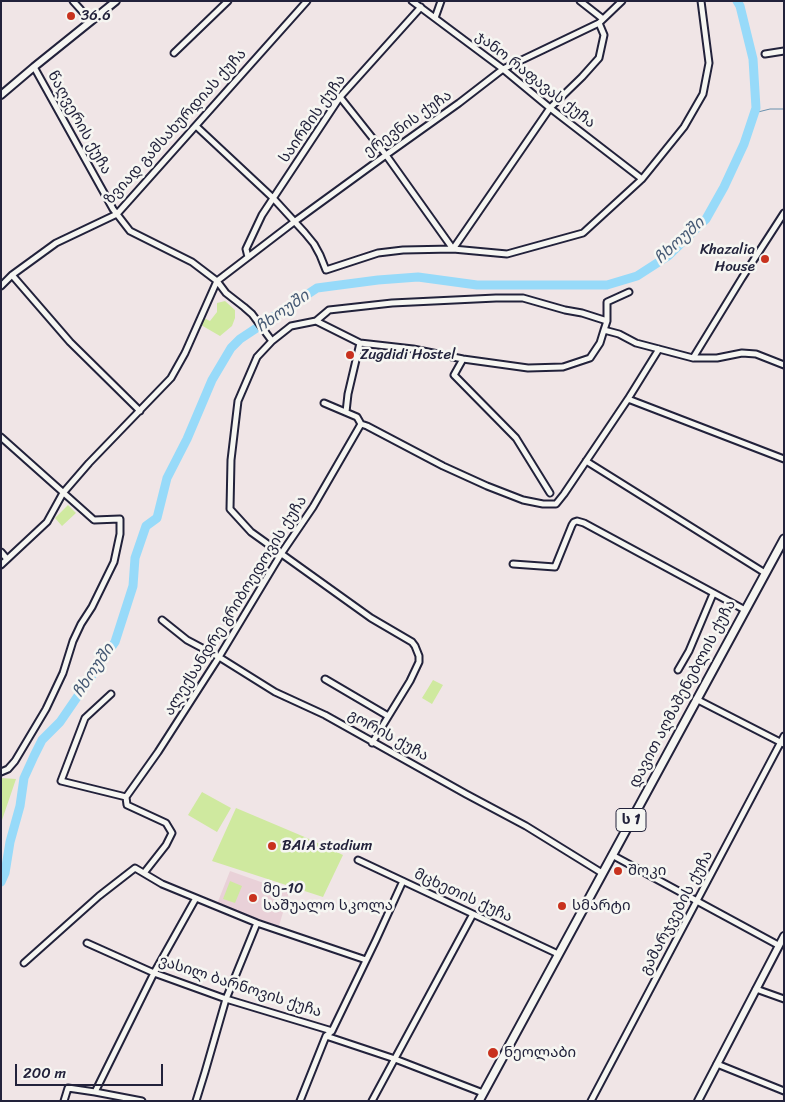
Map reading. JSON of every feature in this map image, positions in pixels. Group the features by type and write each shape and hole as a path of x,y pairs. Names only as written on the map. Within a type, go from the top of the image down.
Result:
{"highway":[{"name":"დავით აღმაშენებლის ქუჩა","path":"479,1101 784,539"}],"main road":[{"path":"1,95 116,1"},
{"path":"698,1101 784,936"}],"street":[{"path":"73,1 92,21"},
{"path":"174,53 228,1"},
{"name":"ზვიად გამსახურდიას ქუჩა","path":"1,286 12,275 56,243 117,214 307,1"},
{"name":"ჯანო რაფავას ქუჩა","path":"412,1 503,69 642,179"},
{"path":"435,18 441,1"},
{"path":"453,249 550,108 599,58 604,35 601,21 580,1"},
{"name":"ერევნის ქუჩა","path":"218,281 294,222 503,69 601,21 622,1"},
{"path":"196,126 273,198 314,244 326,270 378,253 403,250 453,249 507,254 583,233 642,179 684,127 702,94 709,63 701,1"},
{"name":"საირმის ქუჩა","path":"248,257 246,249 262,215 340,97 421,8"},
{"path":"765,54 784,51"},
{"name":"წაღვერის ქუჩა","path":"34,67 113,209 130,231 192,262 218,281 226,293 252,314 272,341"},
{"path":"340,97 386,154 453,249"},
{"path":"693,358 784,213"},
{"path":"12,275 70,342 140,411"},
{"path":"1,565 47,522 63,493 89,463 171,378 185,353 218,281"},
{"path":"316,321 360,343 413,349 528,368 563,367 590,358 600,343 604,330 607,302 629,292"},
{"path":"372,743 410,682 419,662 419,656 412,642 371,618 281,554 251,532 230,509 231,460 238,401 257,357 272,341 291,326 316,321 329,310 392,303 523,298 606,320"},
{"path":"604,330 618,334 636,343 693,358 717,358 742,353 756,354 784,365"},
{"path":"346,412 348,394 360,343"},
{"path":"324,403 346,412 357,418 361,424 443,466 487,486 523,500 543,504 556,504 660,349"},
{"path":"463,358 454,376 516,438 550,493"},
{"path":"628,399 784,459"},
{"name":"ალექსანდრე გრიბოედოვის ქუჩა","path":"126,797 158,752 219,657 281,554 313,507 361,424"},
{"path":"1,437 94,520 120,519 120,534 114,562 73,641 63,673 46,709 15,761 8,770 1,772"},
{"path":"586,461 765,573"},
{"path":"513,564 555,567 574,522 578,521 744,610"},
{"path":"1,552 7,558"},
{"path":"678,670 689,651 713,594"},
{"name":"გორის ქუჩა","path":"162,620 187,640 219,657 275,692 325,716 526,826 602,873"},
{"path":"325,679 388,716"},
{"path":"111,694 85,718 61,781 126,797 127,805 166,823 172,834 166,845 144,873"},
{"path":"696,699 782,743"},
{"name":"გამარჯვების ქუჩა","path":"591,1101 782,743 784,736"},
{"path":"612,856 778,945"},
{"name":"მცხეთის ქუჩა","path":"358,860 558,954"},
{"path":"24,963 99,896 136,868 162,884 257,923 366,960"},
{"path":"300,1101 326,1036 332,1030 403,881"},
{"path":"95,1092 154,972 196,898"},
{"path":"372,1101 473,914"},
{"path":"196,1101 226,999 257,923"},
{"name":"ვასილ ბარნოვის ქუჩა","path":"87,943 154,972 226,999 332,1030"},
{"path":"756,989 784,999"},
{"name":"ვასილ ბარნოვის ქუჩა","path":"326,1036 395,1059 483,1093"},
{"path":"717,1064 784,1091"},
{"path":"64,1101 68,1088 142,1101"}],"shaded area":[{"name":"მე-10 საშუალო სკოლა","path":"230,871 289,892 279,926 217,904"}],"green space":[{"path":"225,301 235,310 235,318 232,326 220,336 201,325 204,318 210,321 217,312 217,303"},
{"path":"68,505 76,513 62,526 55,518"},
{"path":"433,680 443,685 432,704 422,698"},
{"path":"1,778 16,779 1,823"},
{"path":"202,792 231,808 217,832 188,815"},
{"name":"BAIA stadium","path":"236,808 343,855 323,897 212,861"},
{"path":"230,881 242,886 235,903 223,899"}],"waterway":[{"name":"ჩხოუში","path":"1,882 5,873 10,842 20,806 24,778 42,740 60,722 115,642 133,586 135,558 146,526 157,518 167,478 187,439 212,380 231,348 240,339 317,288 418,277 477,285 607,285 637,276 668,256 706,219 724,187 744,144 756,108 753,59 740,6 737,1"},
{"path":"754,113 770,109 784,109"}],"place":[{"name":"36.6","path":"71,16"},
{"name":"Khazalia House","path":"765,259"},
{"name":"Zugdidi Hostel","path":"350,355"},
{"name":"BAIA stadium","path":"272,846"},
{"name":"შოკი","path":"618,871"},
{"name":"მე-10 საშუალო სკოლა","path":"253,898"},
{"name":"სმარტი","path":"562,906"},
{"name":"ნეოლაბი","path":"493,1053"}]}
